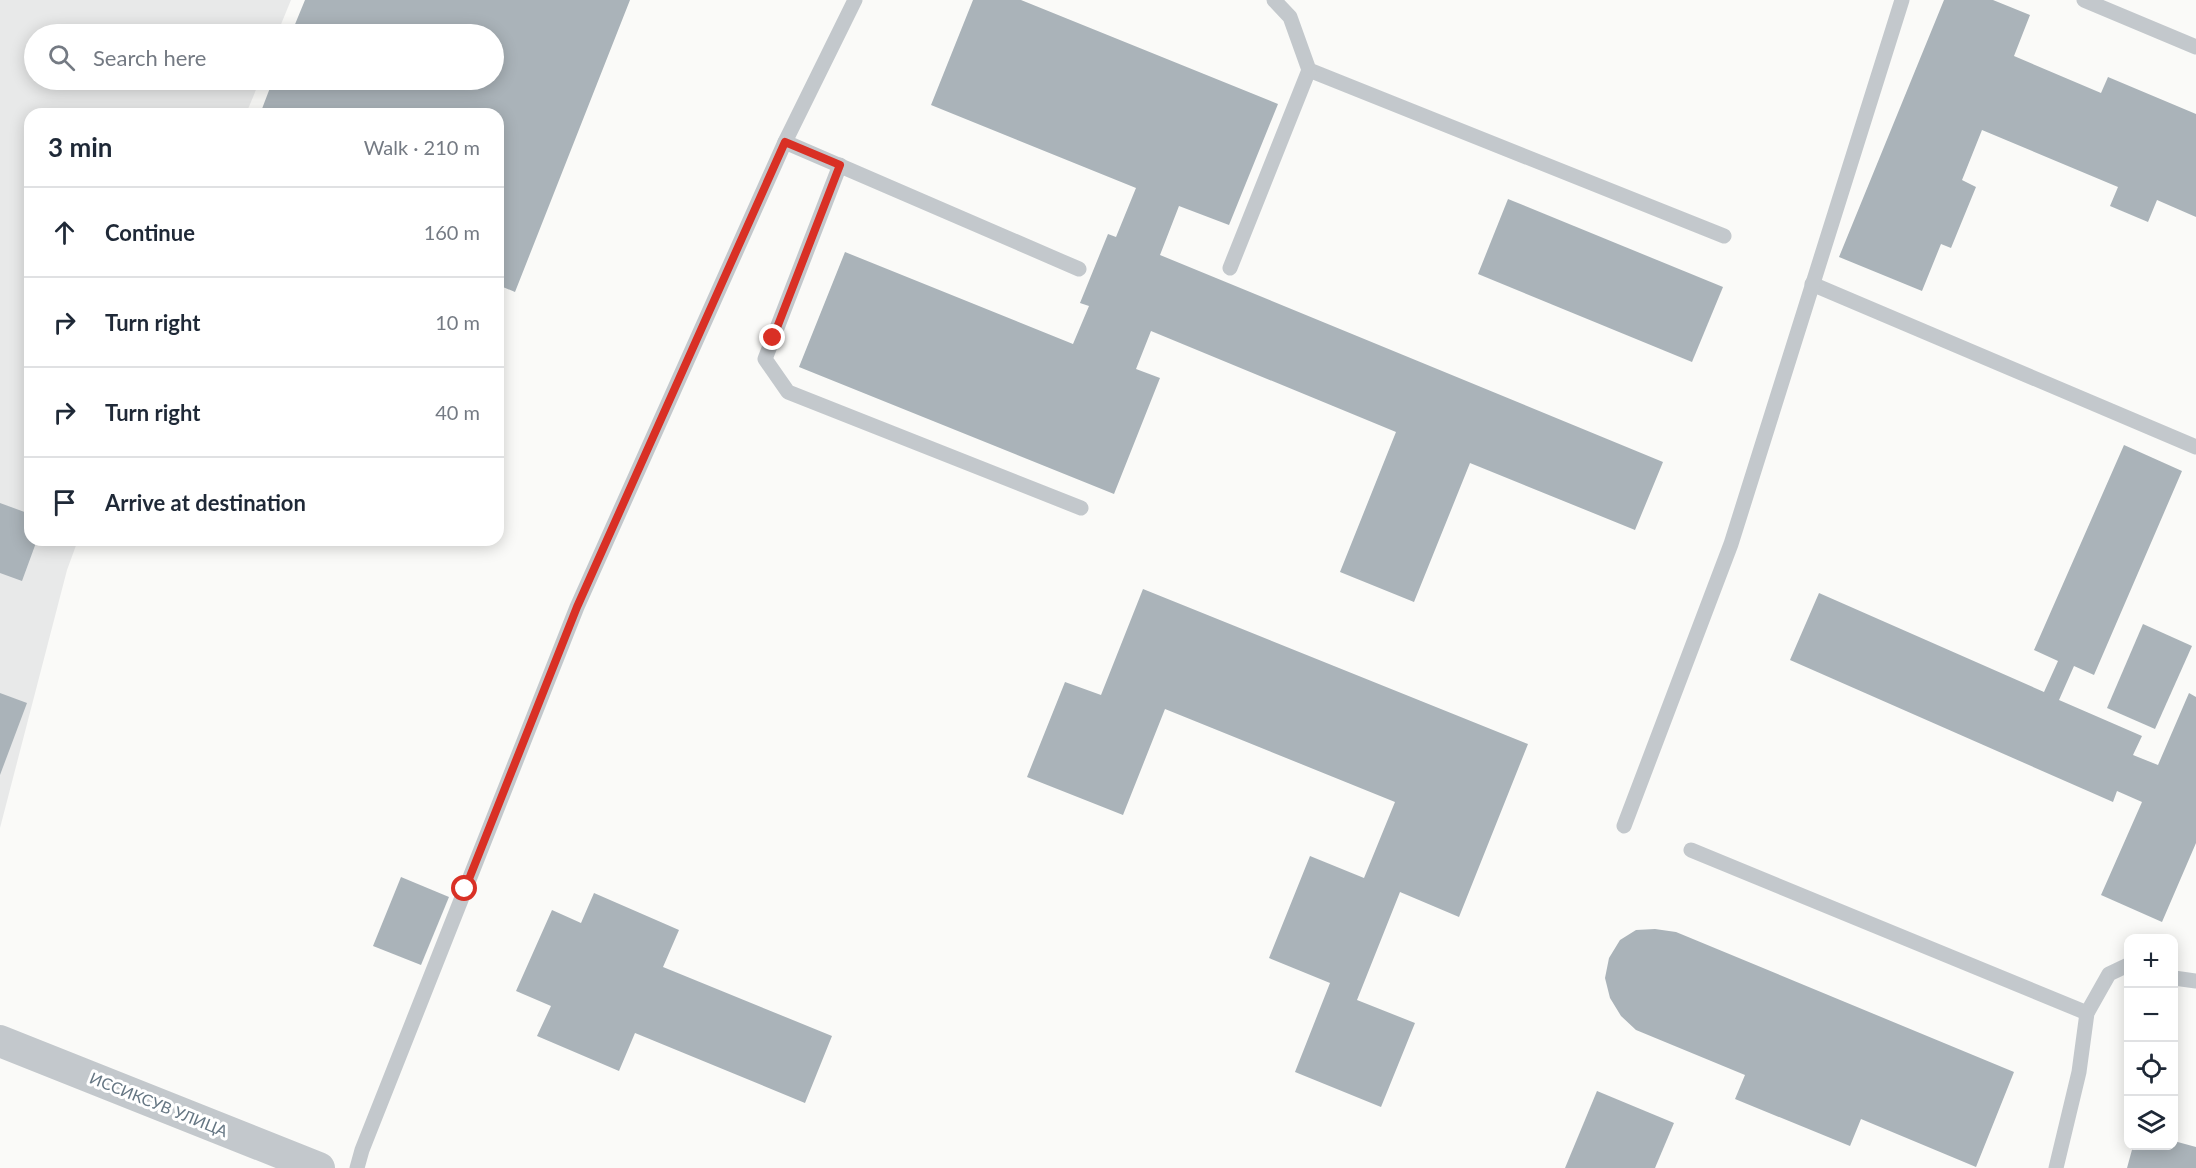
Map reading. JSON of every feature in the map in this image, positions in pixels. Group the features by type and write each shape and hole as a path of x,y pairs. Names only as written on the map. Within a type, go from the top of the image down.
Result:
{"street":[{"name":"ИССИКСУВ УЛИЦА","path":"0,1041 319,1168"}],"lane":[{"path":"357,1168 362,1150 577,607 785,142 855,0"},
{"path":"1230,268 1309,70 1290,17 1274,0"},
{"path":"1624,826 1731,544 1902,0"},
{"path":"2084,0 2196,47"},
{"path":"1309,70 1724,236"},
{"path":"785,142 1079,269"},
{"path":"840,165 765,359 788,392 1081,508"},
{"path":"1812,284 2196,447"},
{"path":"1691,850 2087,1013"},
{"path":"2056,1168 2079,1072 2087,1013 2109,974 2124,967"},
{"path":"2178,979 2196,981"}],"shaded area":[{"path":"0,0 291,0 281,24 24,24 24,90 256,90 248,108 24,108 24,546 76,546 67,570 0,828"}],"building":[{"path":"305,0 630,0 515,292 504,287 504,108 262,108 269,90 504,90 504,24 295,24"},
{"path":"973,0 1021,0 1278,104 1229,225 1179,206 1160,255 1663,462 1635,530 1470,463 1414,602 1340,572 1396,432 1151,331 1136,369 1160,378 1114,494 799,367 845,252 1073,344 1089,306 1080,303 1108,234 1116,237 1136,188 931,105"},
{"path":"1944,0 1993,0 2030,15 2014,56 2101,93 2108,77 2196,114 2196,217 2157,200 2148,222 2110,206 2118,187 1982,130 1962,180 1976,187 1951,248 1941,244 1922,291 1839,257"},
{"path":"1508,199 1723,287 1692,362 1478,274"},
{"path":"2124,445 2182,471 2094,675 2074,666 2059,700 2142,736 2133,755 2158,765 2189,693 2196,697 2196,843 2162,922 2101,895 2142,802 2117,791 2113,802 1790,660 1819,593 2044,692 2058,661 2034,650"},
{"path":"0,503 24,512 24,546 35,546 22,581 0,573"},
{"path":"1143,589 1528,744 1459,917 1400,892 1357,1000 1415,1023 1381,1107 1295,1072 1330,983 1269,958 1310,856 1364,878 1395,802 1165,709 1123,815 1027,777 1065,682 1101,695"},
{"path":"2143,624 2192,646 2155,729 2107,708"},
{"path":"0,693 27,703 0,775"},
{"path":"401,877 449,897 421,965 373,946"},
{"path":"594,893 679,930 663,967 832,1036 805,1103 635,1033 619,1071 537,1036 551,1006 516,991 552,910 581,923"},
{"path":"1655,929 1676,932 2014,1072 1976,1167 1861,1119 1850,1146 1735,1099 1745,1075 1636,1030 1621,1016 1610,998 1605,978 1609,958 1620,940 1636,930"},
{"path":"1597,1091 1674,1123 1655,1168 1565,1168"},
{"path":"2178,1142 2196,1147 2196,1168 2127,1168 2132,1150 2178,1150"}],"route":[{"path":"465,889 577,607 785,142 840,165 773,338"}]}
